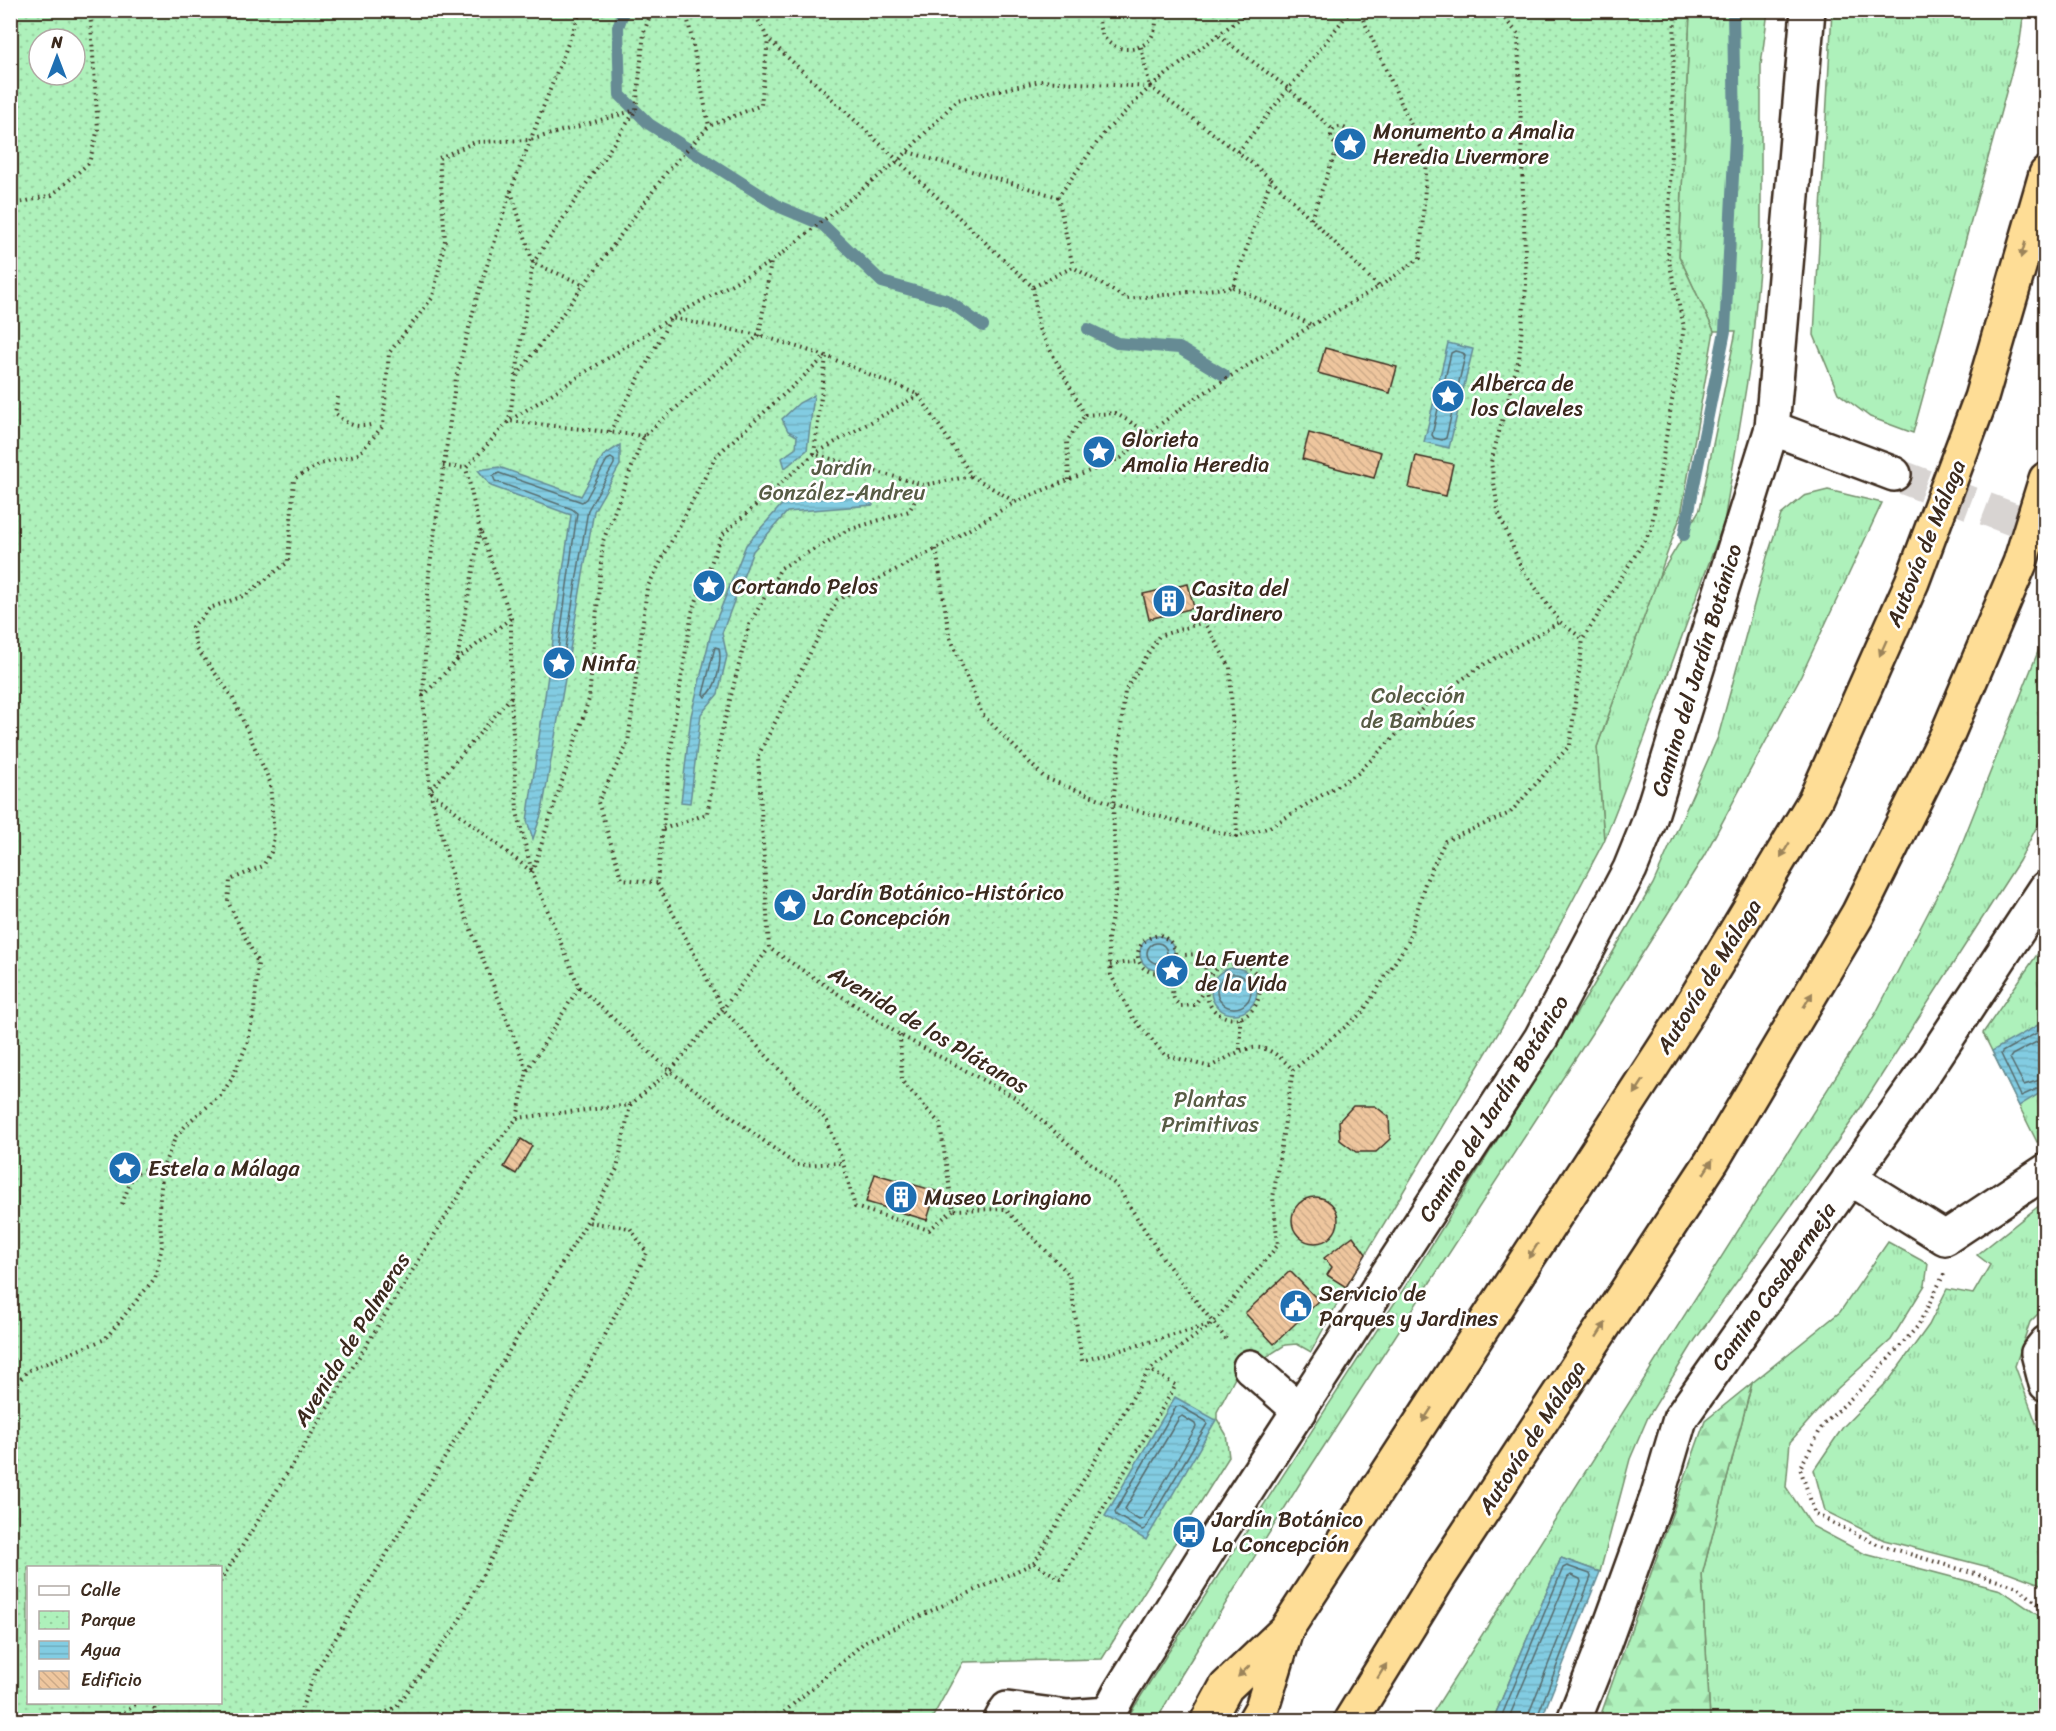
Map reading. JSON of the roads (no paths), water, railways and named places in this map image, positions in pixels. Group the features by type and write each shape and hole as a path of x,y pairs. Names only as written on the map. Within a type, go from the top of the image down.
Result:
{"highway":[{"name":"Autovía de Málaga","path":"1256,1720 1262,1708 1286,1630 1685,1016 1815,800 1912,582 1981,398 2046,174"},
{"name":"Autovía de Málaga","path":"1351,1720 1439,1577 1712,1161 1858,914 1947,735 2020,563 2046,479"},
{"path":"1208,1720 1226,1687 1286,1630"}],"street":[{"name":"Camino del Jardín Botánico","path":"1106,1717 1212,1544 1541,1038 1630,869 1649,822 1772,428 1808,10"},
{"path":"1772,428 1893,474"},
{"name":"Camino Casabermeja","path":"1574,1720 1657,1497 1680,1419 1926,1070 2046,888"},
{"path":"1849,1178 1945,1238 2046,1172"},
{"path":"2046,1343 2038,1353 2046,1384"},
{"path":"1250,1367 1300,1411"},
{"path":"1001,1720 1007,1708 1068,1717 1106,1717"}],"water":[{"name":"Alberca de los Claveles","path":"1448,343 1473,349 1449,448 1424,442"},
{"path":"814,395 807,450 785,468 782,458 796,448 797,436 788,431 782,419 799,403"},
{"path":"620,445 620,465 594,511 542,812 533,839 527,821 571,515 491,486 478,470 499,467 581,496 603,456"},
{"path":"869,494 873,505 787,512 753,551 722,633 727,656 718,694 701,714 690,803 681,802 691,716 711,633 746,545 784,502"},
{"path":"1157,936 1169,941 1174,953 1169,965 1157,970 1145,965 1140,953 1145,941"},
{"path":"1234,968 1250,975 1257,991 1250,1007 1234,1014 1218,1007 1211,991 1218,975"},
{"path":"2045,1021 2045,1090 2019,1106 1992,1051"},
{"path":"1175,1397 1216,1420 1146,1540 1105,1516"},
{"path":"1561,1558 1600,1572 1541,1720 1493,1720"}],"waterway":[{"path":"624,10 618,27 620,95 649,124 780,207 823,225 882,282 947,300 983,326"},
{"path":"1684,535 1725,331 1735,137 1733,10"},
{"path":"1088,329 1117,343 1179,348 1224,375"}],"tunnel":[{"path":"1894,474 2046,532"}],"place":[{"name":"Monumento a Amalia Heredia Livermore","path":"1350,144"},
{"name":"Alberca de los Claveles","path":"1448,396"},
{"name":"Glorieta Amalia Heredia","path":"1099,452"},
{"name":"Cortando Pelos","path":"709,586"},
{"name":"Casita del Jardinero","path":"1169,601"},
{"name":"Ninfa","path":"559,663"},
{"name":"Jardín Botánico-Histórico La Concepción","path":"790,905"},
{"name":"La Fuente de la Vida","path":"1172,971"},
{"name":"Estela a Málaga","path":"125,1168"},
{"name":"Museo Loringiano","path":"901,1197"},
{"name":"Servicio de Parques y Jardines","path":"1296,1306"},
{"name":"Jardín Botánico La Concepción","path":"1189,1532"}],"park label":[{"name":"Jardín González-Andreu","path":"842,480"},
{"name":"Colección de Bambúes","path":"1418,708"},
{"name":"Plantas Primitivas","path":"1210,1112"}]}
